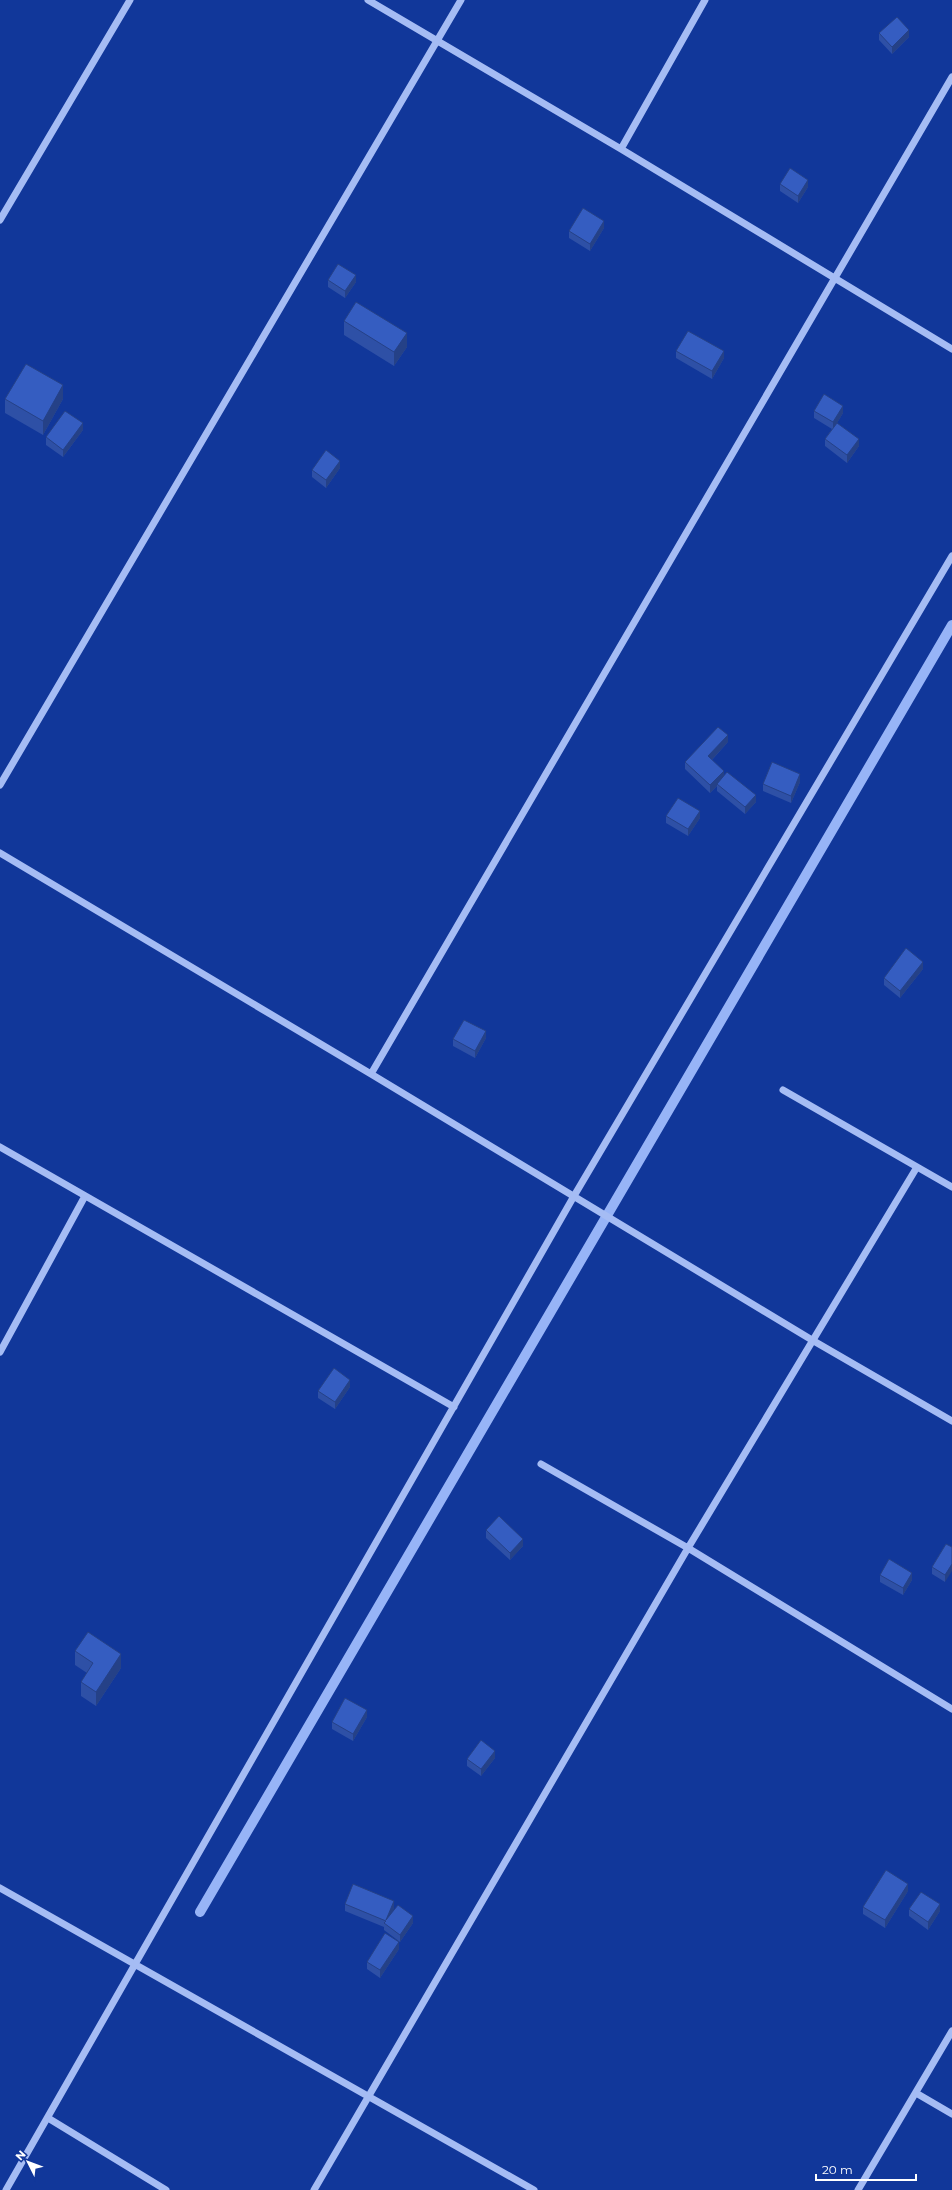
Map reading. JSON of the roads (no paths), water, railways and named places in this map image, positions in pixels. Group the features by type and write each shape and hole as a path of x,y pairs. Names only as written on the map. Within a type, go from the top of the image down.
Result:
{"street":[{"path":"0,220 130,0"},
{"path":"368,0 621,149 952,349"},
{"path":"0,785 461,0"},
{"path":"621,149 705,0"},
{"path":"371,1074 952,77"},
{"path":"6,2190 574,1196 952,556"},
{"path":"0,853 371,1074 812,1340 952,1421"},
{"path":"783,1090 952,1187"},
{"path":"0,1147 454,1407"},
{"path":"314,2190 688,1548 917,1167"},
{"path":"0,1352 85,1196"},
{"path":"541,1464 688,1548 952,1709"},
{"path":"0,1888 534,2190"},
{"path":"858,2190 952,2031"},
{"path":"916,2093 952,2114"},
{"path":"48,2118 166,2190"}],"waterway":[{"path":"200,1912 952,625"}]}
